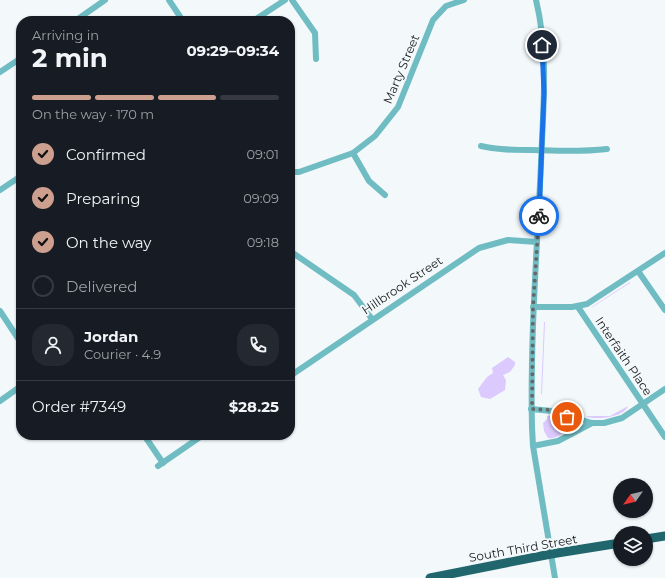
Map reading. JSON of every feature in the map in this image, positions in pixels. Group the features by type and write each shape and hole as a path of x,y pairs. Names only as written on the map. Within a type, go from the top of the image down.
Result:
{"highway":[{"path":"653,538 665,536"},
{"name":"South Third Street","path":"430,578 551,554 613,544"}],"street":[{"path":"82,16 105,0"},
{"path":"169,0 180,16"},
{"path":"261,16 285,0"},
{"path":"292,0 315,33 316,59"},
{"name":"Marty Street","path":"295,172 299,172 353,153 375,136 398,107 433,20 446,6 464,0"},
{"path":"536,0 540,18 544,93 533,307 533,446 555,578"},
{"path":"0,72 16,61"},
{"path":"481,146 493,149 542,151 589,151 607,149"},
{"path":"353,153 369,181 385,195"},
{"path":"0,190 16,179"},
{"name":"Hillbrook Street","path":"295,373 479,248 508,240 537,242"},
{"path":"533,307 578,307 594,300 665,253"},
{"path":"295,254 354,295 372,319"},
{"path":"638,271 665,310"},
{"name":"Interfaith Place","path":"578,307 665,437"},
{"path":"0,311 16,335"},
{"path":"532,409 552,410 567,417 592,423 618,420 665,388"},
{"path":"0,401 16,390"},
{"path":"567,417 571,434"},
{"path":"533,446 553,443 592,423"},
{"path":"147,440 161,464 197,440"}],"shaded area":[{"path":"630,283 591,308 593,306"},
{"path":"544,322 545,322 541,394"},
{"path":"508,357 515,362 515,365 510,372 503,375 506,380 505,390 490,399 481,397 478,389 487,377 493,373 492,368"},
{"path":"628,406 626,410 610,417 587,417 610,416"},
{"path":"547,416 553,416 562,420 566,424 566,430 557,437 548,438 544,431 543,423 547,419"}],"way so far":[{"path":"539,216 533,307 532,409 552,410 567,417"}],"route":[{"path":"539,216 544,93 542,45"}]}
